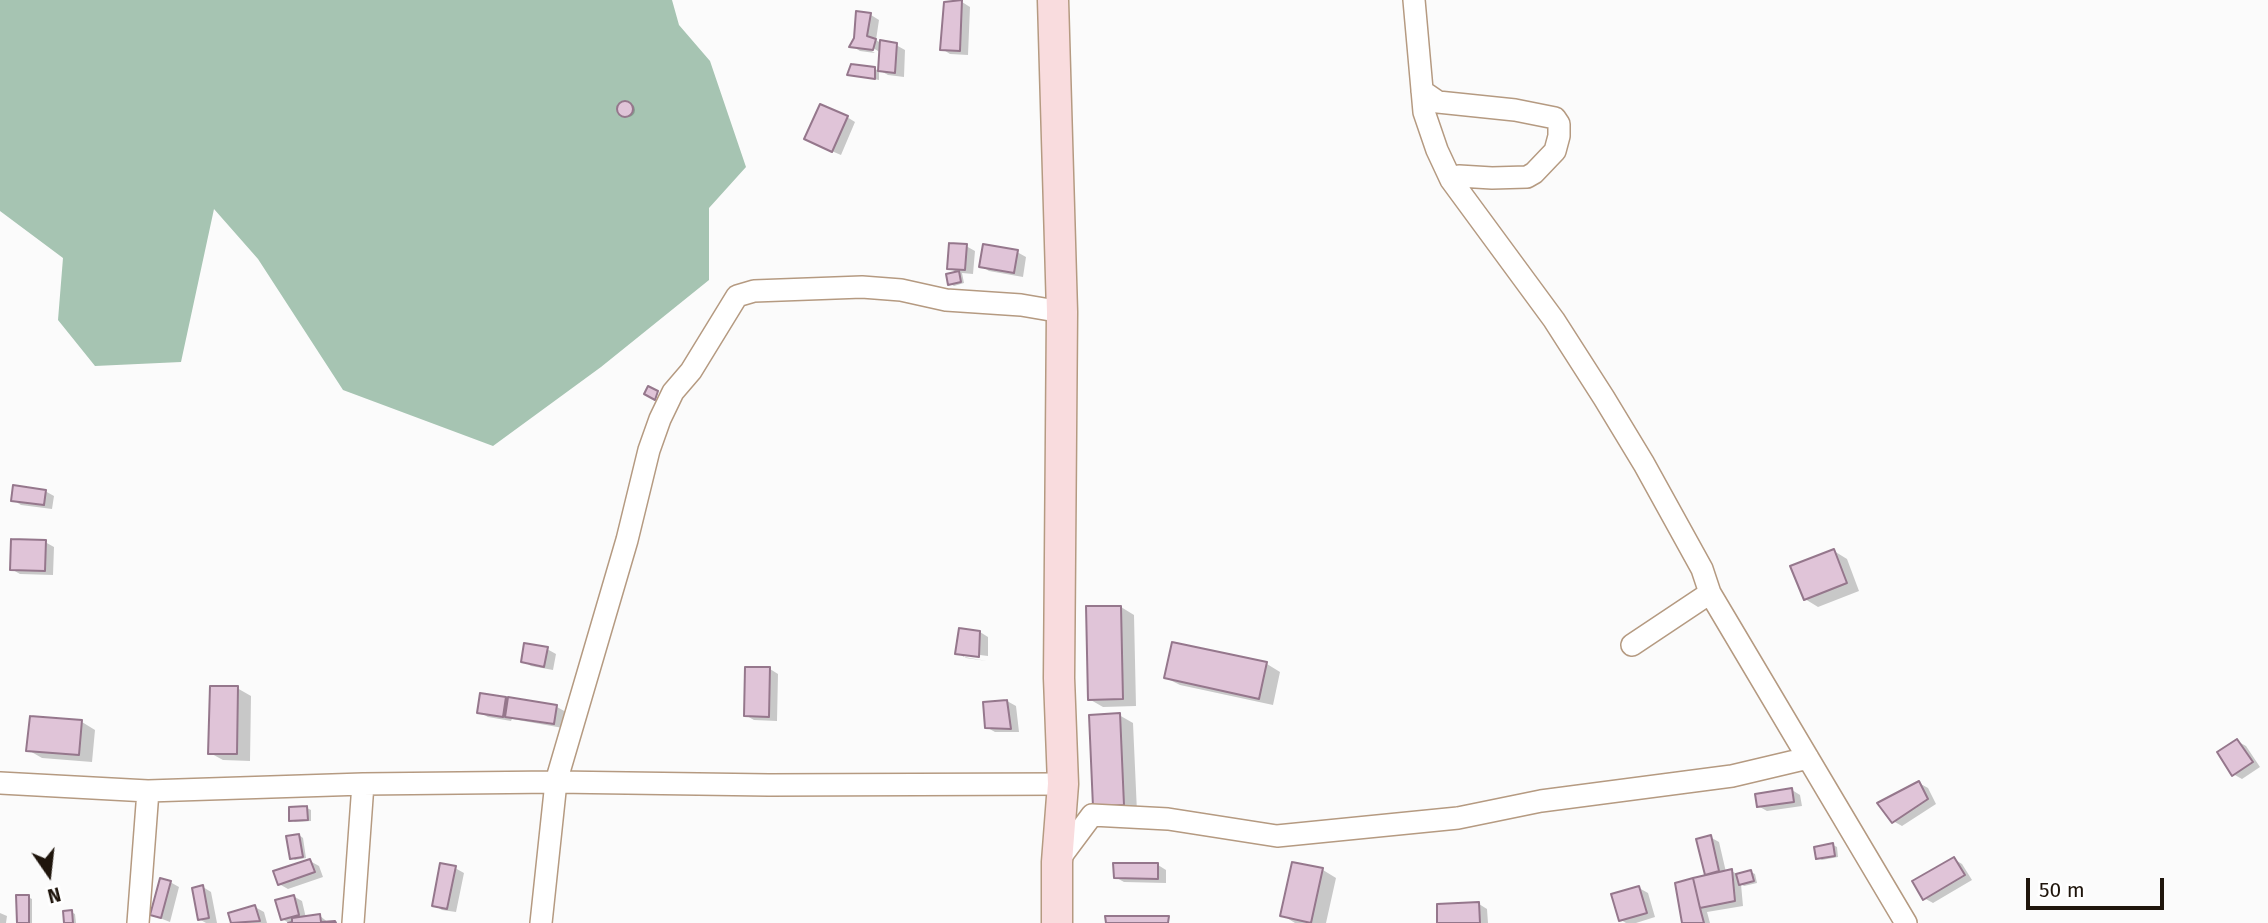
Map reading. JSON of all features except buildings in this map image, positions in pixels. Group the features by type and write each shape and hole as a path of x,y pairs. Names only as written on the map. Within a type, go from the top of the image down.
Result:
{"main road":[{"path":"1053,0 1062,312 1059,678 1062,784 1057,862 1058,923"}],"street":[{"path":"1414,0 1424,112 1451,180 1554,320 1604,398 1689,545 1702,569 1710,593 1906,923"},
{"path":"1422,91 1438,102 1484,106 1555,118 1559,124 1555,152 1543,166 1527,177 1459,176 1451,180"},
{"path":"541,923 556,782 660,419 673,392 691,372 737,296 754,291 862,287 901,290 946,300 1021,305 1062,312"},
{"path":"1632,645 1710,593"},
{"path":"1057,862 1092,815 1168,819 1277,836 1458,818 1541,801 1732,776 1808,758"},
{"path":"0,783 148,790 556,782 769,785 1062,784"},
{"path":"353,923 363,784"},
{"path":"138,923 148,790"}],"green space":[{"path":"0,0 672,0 679,25 710,61 746,167 709,208 709,280 601,367 493,446 343,390 258,259 214,209 181,362 95,366 58,320 63,258 0,211"}]}
